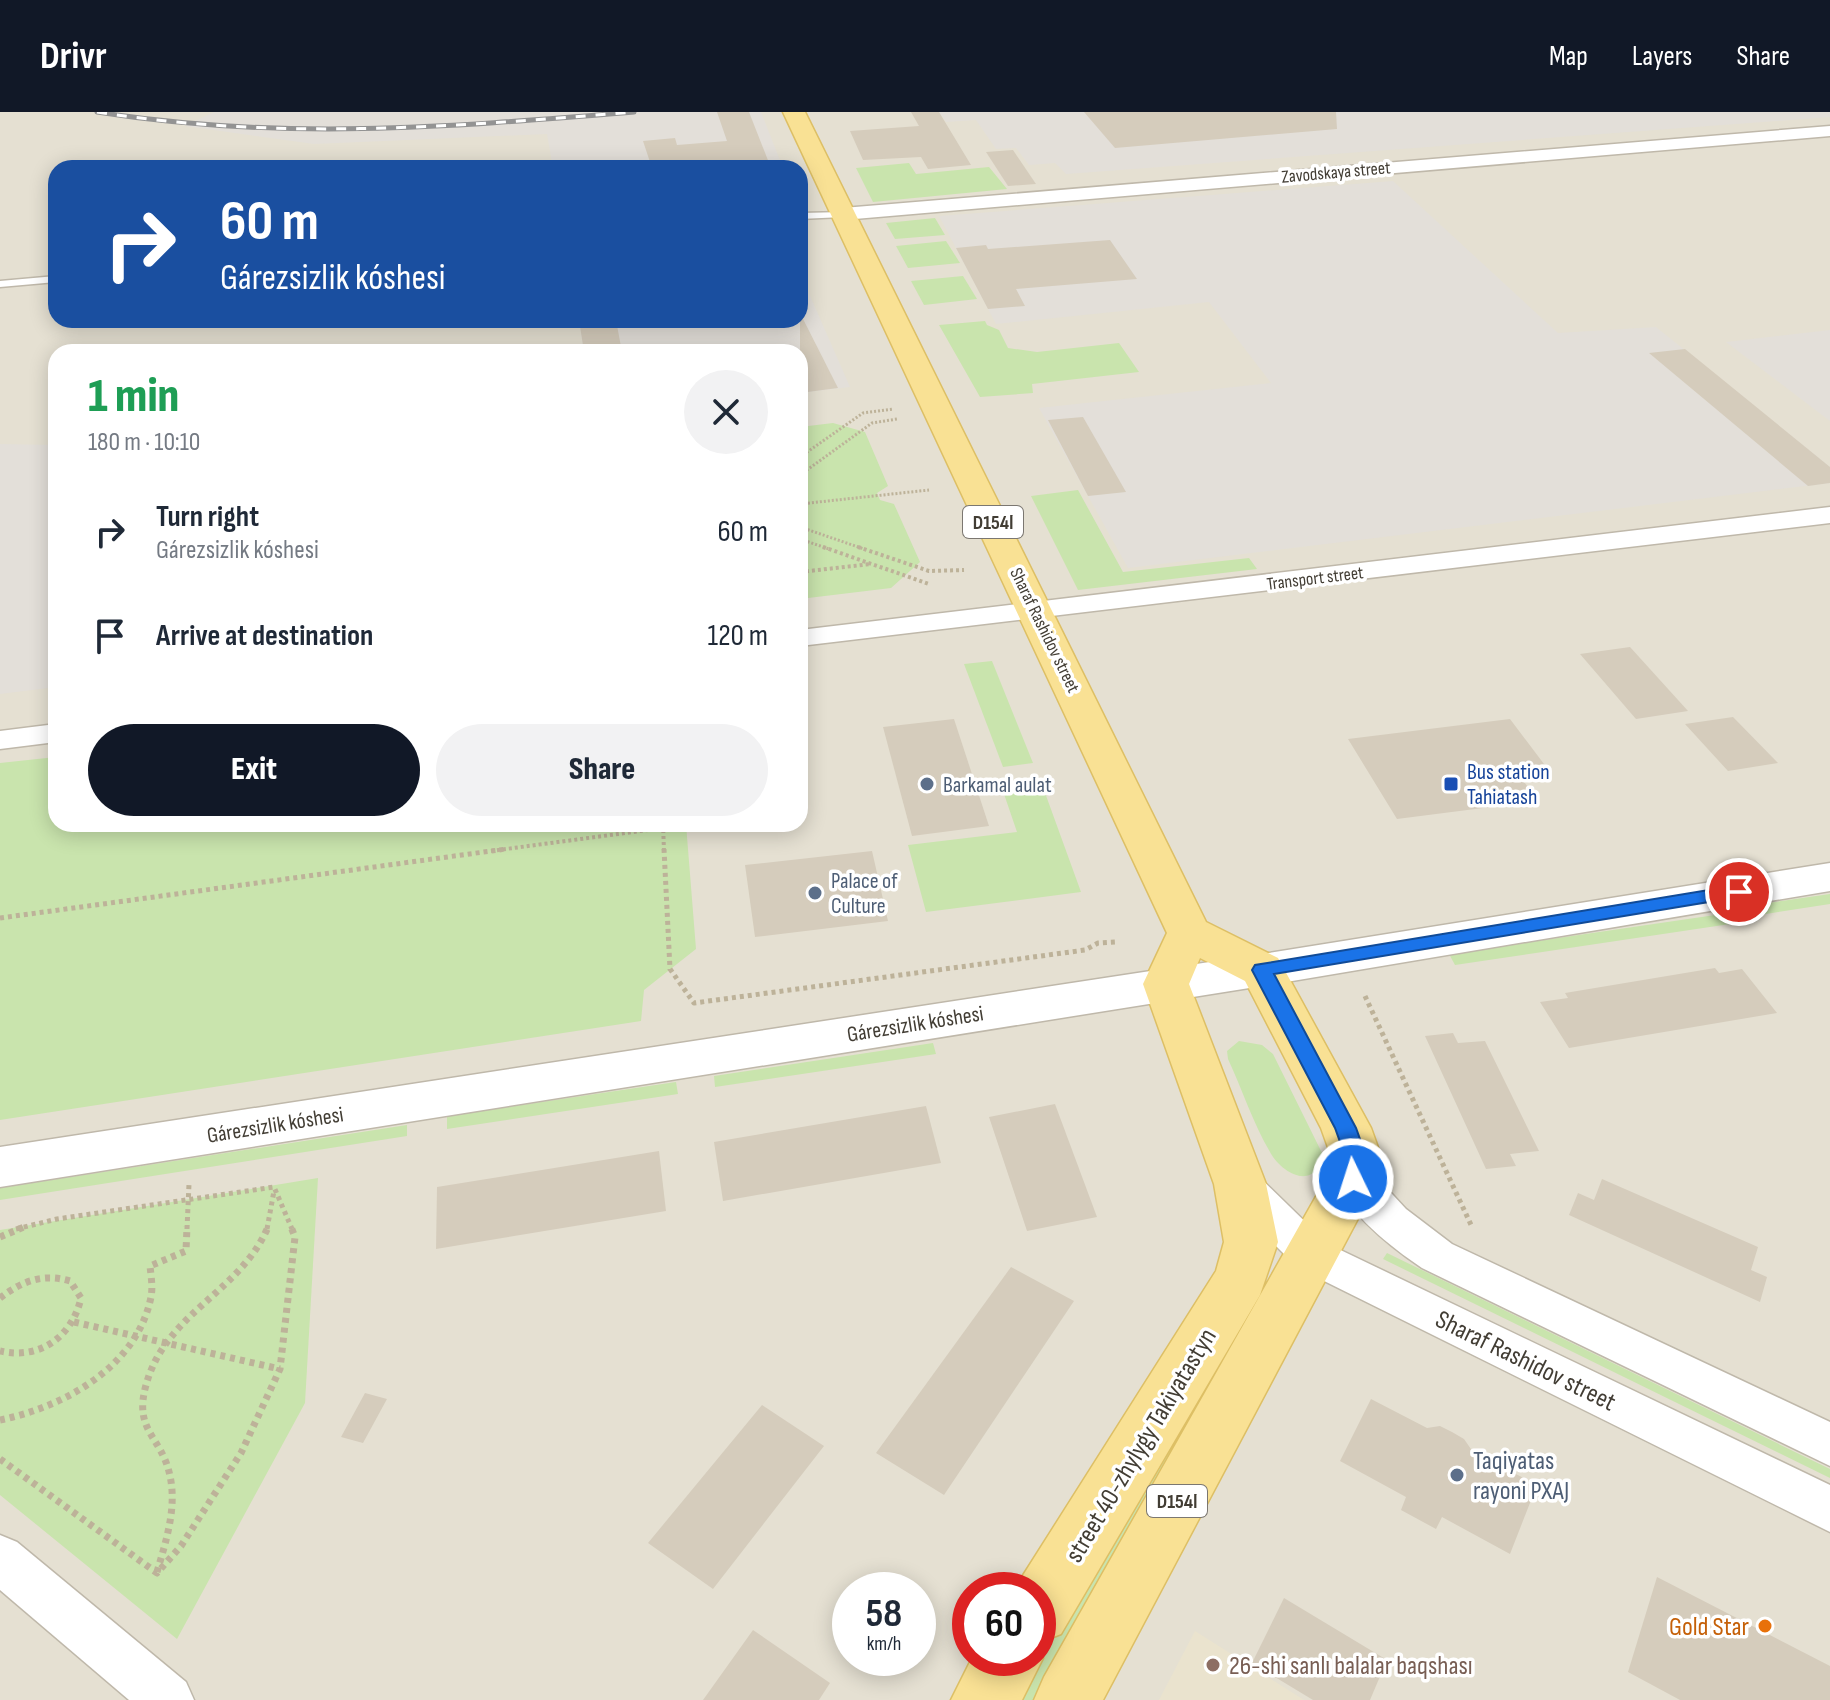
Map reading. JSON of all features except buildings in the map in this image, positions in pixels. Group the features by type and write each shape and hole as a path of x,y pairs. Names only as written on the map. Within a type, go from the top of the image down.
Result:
{"main road":[{"name":"Sharaf Rashidov street","path":"794,112 1189,933"},
{"path":"1166,984 1189,933 1262,970 1346,1128 1355,1153 1353,1179"},
{"name":"D154l","path":"1166,984 1240,1184 1251,1242 1281,1278"},
{"name":"D154l","path":"1067,1700 1281,1278 1353,1179"},
{"name":"street 40-zhylygy Takiyatastyn","path":"1056,1586 1281,1278"},
{"path":"984,1700 999,1676"}],"street":[{"name":"Zavodskaya street","path":"843,214 1830,131"},
{"name":"Transport street","path":"808,637 1830,515"},
{"path":"0,740 48,734"},
{"name":"Gárezsizlik kóshesi","path":"0,1167 1262,970 1830,877"},
{"path":"1353,1179 1374,1206 1403,1234 1437,1256 1830,1445"},
{"name":"Sharaf Rashidov street","path":"1240,1184 1281,1278 1830,1509"},
{"path":"0,1559 168,1700"}],"lane":[{"path":"808,216 843,214"},
{"path":"0,284 48,280"}],"path":[{"path":"808,451 863,413 893,409"},
{"path":"808,469 872,423 897,419"},
{"path":"808,503 929,490"},
{"path":"808,530 929,571 964,570"},
{"path":"808,542 929,584"},
{"path":"808,571 872,564"},
{"path":"0,918 620,832"},
{"path":"663,832 670,969 694,1003 1085,950 1098,943 1116,942"},
{"path":"1365,996 1472,1227"},
{"path":"0,1420 56,1404 94,1381 125,1352 146,1316 154,1282 150,1266 186,1251 189,1184"},
{"path":"0,1237 16,1229 57,1219 274,1187"},
{"path":"157,1573 170,1525 172,1487 163,1453 145,1428 143,1390 164,1343 181,1319 241,1274 264,1241 273,1212 274,1187"},
{"path":"157,1573 181,1546 241,1453 280,1369 295,1237 274,1187"},
{"path":"0,1298 29,1280 58,1276 70,1281 81,1298 74,1322 64,1334 36,1351 19,1354 0,1351"},
{"path":"74,1322 280,1369"},
{"path":"0,1459 157,1573"}],"shaded area":[{"path":"0,112 1830,112 1830,1700 0,1700"},
{"path":"214,112 761,112 780,160 552,160 547,134 314,144 185,126"},
{"path":"939,112 1830,112 1830,117 1066,174 1055,163 1029,165 1016,148 996,149 976,120 946,122"},
{"path":"1393,181 1558,333 1656,327 1830,467 1830,483 1128,568 1039,408 1271,383 1209,302 996,324 939,216"},
{"path":"808,291 850,387 808,392 808,344 583,344 580,328 808,328"},
{"path":"1830,330 1830,421 1726,342"},
{"path":"0,444 48,445 48,688 0,694"},
{"name":"26-shi sanlı balalar baqshası","path":"1195,1631 1304,1700 1159,1700"}],"green space":[{"path":"909,163 916,174 989,167 1007,189 873,202 856,168"},
{"path":"935,218 945,235 895,239 886,223"},
{"path":"946,241 960,263 908,268 896,246"},
{"path":"963,276 977,299 924,305 911,281"},
{"path":"985,321 999,330 1008,348 1037,352 1119,343 1139,372 1032,384 1033,393 980,397 939,325"},
{"path":"833,423 865,432 888,486 877,493 880,500 894,504 920,562 891,588 808,598 808,426"},
{"path":"1078,490 1123,572 1249,558 1257,569 1078,590 1031,496"},
{"path":"992,661 1033,763 1003,767 964,664"},
{"path":"48,758 48,832 687,832 696,949 644,990 641,1021 0,1120 0,763"},
{"path":"1044,790 1081,892 926,912 908,845 1017,832 1004,794"},
{"path":"1830,894 1830,904 1753,916 1747,906"},
{"path":"1722,914 1730,924 1455,965 1449,954"},
{"path":"1239,1041 1262,1045 1273,1054 1322,1153 1319,1165 1307,1176 1299,1176 1283,1168 1270,1152 1228,1059 1227,1051"},
{"path":"933,1043 936,1054 715,1087 714,1076"},
{"path":"676,1082 678,1094 447,1129 447,1116"},
{"path":"407,1125 407,1136 0,1200 0,1188"},
{"path":"318,1178 305,1403 177,1639 0,1495 0,1230"},
{"path":"1387,1253 1830,1469 1830,1478 1383,1259"},
{"path":"1163,1447 1176,1452 1056,1662 1056,1631"},
{"path":"1030,1676 1048,1676 1034,1700 1016,1700"}],"railway":[{"path":"97,112 166,121 299,129 432,126 634,112"}],"place":[{"name":"Barkamal aulat","path":"927,784"},
{"name":"Bus station Tahiatash","path":"1451,784"},
{"name":"Palace of Culture","path":"815,893"},
{"name":"Taqiyatas rayoni PXAJ","path":"1457,1475"},
{"name":"Gold Star","path":"1765,1626"},
{"name":"26-shi sanlı balalar baqshası","path":"1213,1665"}],"route":[{"path":"1353,1179 1355,1153 1346,1128 1262,970 1739,892"}]}
